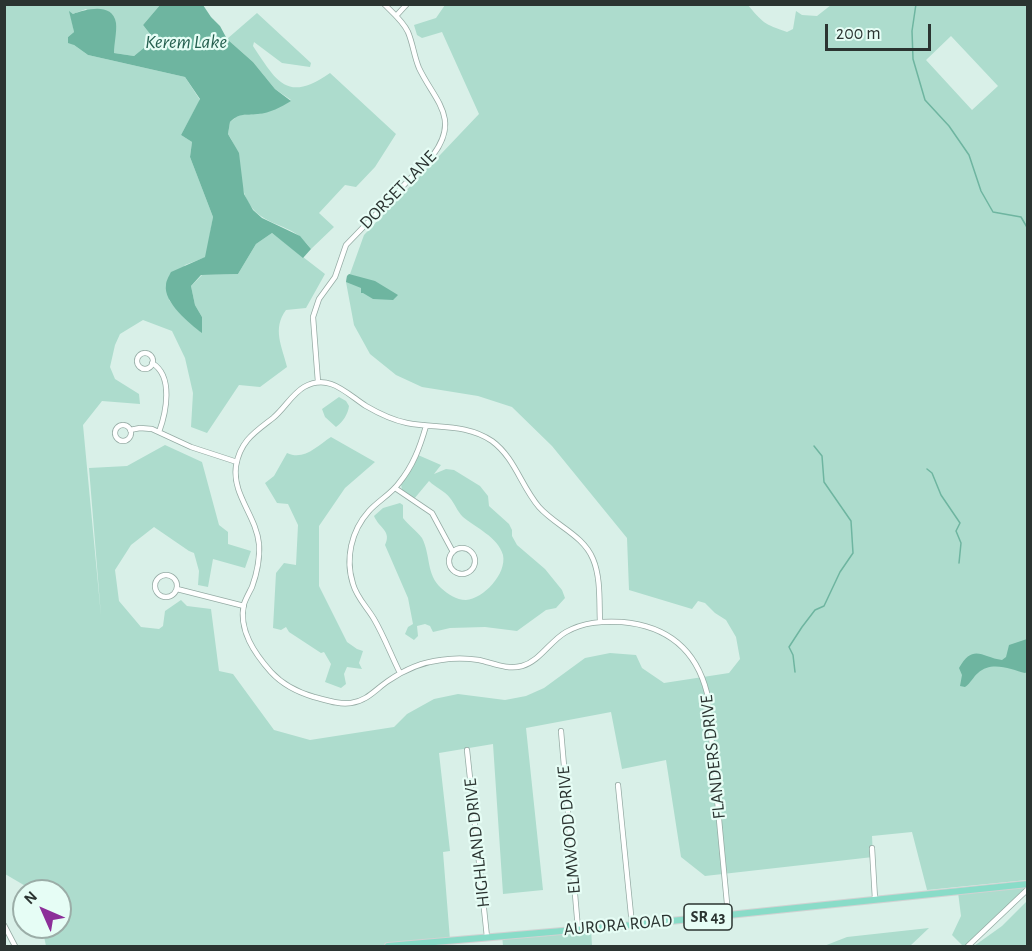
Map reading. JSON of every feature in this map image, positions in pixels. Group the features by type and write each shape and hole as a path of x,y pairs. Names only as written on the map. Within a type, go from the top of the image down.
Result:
{"main road":[{"name":"AURORA ROAD","path":"387,946 632,925 875,899 1028,887"}],"street":[{"name":"DORSET LANE","path":"318,382 313,317 319,298 337,271 348,242 433,155 444,133 445,119 442,106 422,73 408,32 384,4"},
{"path":"396,16 407,4"},
{"path":"152,363 159,370 166,390 166,408 159,432"},
{"path":"130,430 143,428 159,432 191,447 237,462 243,444 253,433 280,412 299,391 318,382 328,382 341,387 367,406 390,418 426,426 464,428 483,436 506,454 536,504 554,522 578,538 592,556 597,573 600,622"},
{"path":"400,673 374,619 356,591 352,582 349,559 352,540 359,524 369,511 395,488 417,454 426,426"},
{"name":"FLANDERS DRIVE","path":"237,462 237,487 253,518 259,550 256,574 244,606 244,629 251,644 274,676 301,693 338,703 355,703 367,698 400,673 423,664 456,659 480,661 504,667 519,667 532,662 562,634 580,626 600,622 639,624 662,632 686,651 700,673 707,693 728,914"},
{"path":"395,488 432,513 453,552 450,563 453,570 461,574 472,570 475,558 471,552 464,548 453,552"},
{"path":"168,575 174,579 177,589 172,595 162,597 156,592 155,584 161,576 168,575"},
{"path":"177,589 244,606"},
{"name":"ELMWOOD DRIVE","path":"561,731 578,929"},
{"name":"HIGHLAND DRIVE","path":"467,750 487,937"},
{"path":"618,785 632,925"},
{"path":"872,848 875,899"},
{"path":"968,946 1028,887"},
{"path":"4,925 15,946"}],"shaded area":[{"path":"747,4 764,22 787,32 793,29 796,11 802,15 817,16 831,5 1027,5 1027,880 927,890 912,832 872,836 873,857 705,876 681,857 666,760 622,769 611,712 526,728 543,890 503,894 493,744 439,753 450,851 443,852 450,940 398,946 46,946 45,939 72,939 72,879 14,879 5,874 5,5 160,5 143,25 150,34 151,42 134,56 114,53 114,40 86,9 73,14 70,12 74,32 68,37 74,45 88,55 185,77 200,100 181,135 192,142 190,157 213,217 206,257 185,265 169,300 201,332 202,317 195,305 191,286 202,275 238,274 256,244 272,233 325,274 306,308 286,310 282,317 279,338 287,367 260,387 239,385 207,433 191,427 193,393 185,358 172,331 143,320 120,334 110,367 115,379 139,394 140,404 102,401 83,425 101,616 89,468 127,466 165,445 202,462 219,525 228,532 228,544 251,551 245,568 213,559 208,587 198,585 199,571 194,553 154,527 131,545 115,570 119,601 141,627 159,629 163,626 165,611 181,600 187,606 211,609 219,671 233,674 274,730 310,740 394,727 407,714 434,699 458,694 505,700 526,696 544,688 585,658 610,653 636,655 642,668 664,683 729,673 740,659 736,637 726,620 705,603 698,601 692,609 629,590 627,538 552,446 512,407 478,396 422,387 396,375 370,354 354,325 346,282 364,235 479,114 442,32 422,38 417,35 414,25 436,18 445,5","holes":["951,36 998,86 972,110 926,60"]},
{"path":"257,13 311,63 310,67 282,63 254,42 253,46 277,78 293,87 315,82 330,73 396,134 375,167 356,187 345,185 319,213 334,227 311,249 298,235 263,218 247,201 236,152 228,134 230,122 239,115 259,114 291,100 275,89 253,62 227,39"},
{"path":"339,397 349,406 345,418 336,427 325,417 322,409"},
{"path":"331,437 375,462 345,488 319,526 319,586 347,642 363,651 359,663 362,669 347,667 344,674 346,684 341,688 325,682 331,664 324,652 321,653 289,632 286,627 281,630 273,628 276,573 284,563 296,565 298,525 288,504 277,503 265,483 274,476 287,453 305,454"},
{"path":"418,455 441,465 434,474 446,469 454,470 480,486 488,496 489,506 509,524 517,545 545,569 562,590 565,598 556,608 546,610 517,631 485,627 450,628 433,632 430,626 425,624 417,626 418,636 414,640 405,634 408,627 413,624 408,598 385,545 386,533 374,516 383,508 400,503 403,505 403,518 422,538 436,583 456,598 466,600 480,595 498,577 503,562 503,555 496,543 463,517 452,500 429,481 414,499 402,490 401,484"},
{"path":"1027,884 1027,889 968,946 963,946 952,935 961,916 958,892"},
{"path":"1027,901 1027,946 974,946 1002,926"},
{"path":"591,928 592,946 503,946 502,935"},
{"path":"929,928 910,946 824,946 847,937"}],"water":[{"name":"Kerem Lake","path":"160,5 203,5 227,39 253,62 275,89 291,101 267,112 237,117 230,122 228,134 239,153 244,194 253,210 262,218 300,236 311,249 303,258 272,233 256,244 238,274 201,275 191,286 195,305 202,317 202,333 173,305 166,292 167,280 171,272 205,257 213,217 190,157 192,142 181,135 200,99 185,77 88,55 68,43 68,37 74,32 69,11 73,14 92,9 105,10 114,16 116,23 114,53 134,56 151,42 150,34 143,25"},
{"path":"349,274 375,281 398,295 393,300 373,299 361,293 361,288 346,282"},
{"path":"1027,639 1027,672 996,666 989,667 978,673 965,687 960,686 962,675 959,668 969,656 978,654 1002,660 1006,657 1009,645"}],"waterway":[{"path":"916,4 912,31 913,59 925,100 949,126 969,155 981,191 993,212 1021,217 1028,229"},
{"path":"795,672 793,655 789,647 815,610 824,606 840,572 853,553 851,521 824,482 822,456 814,446"},
{"path":"927,469 932,473 941,495 960,523 956,531 961,543 959,563"}]}
